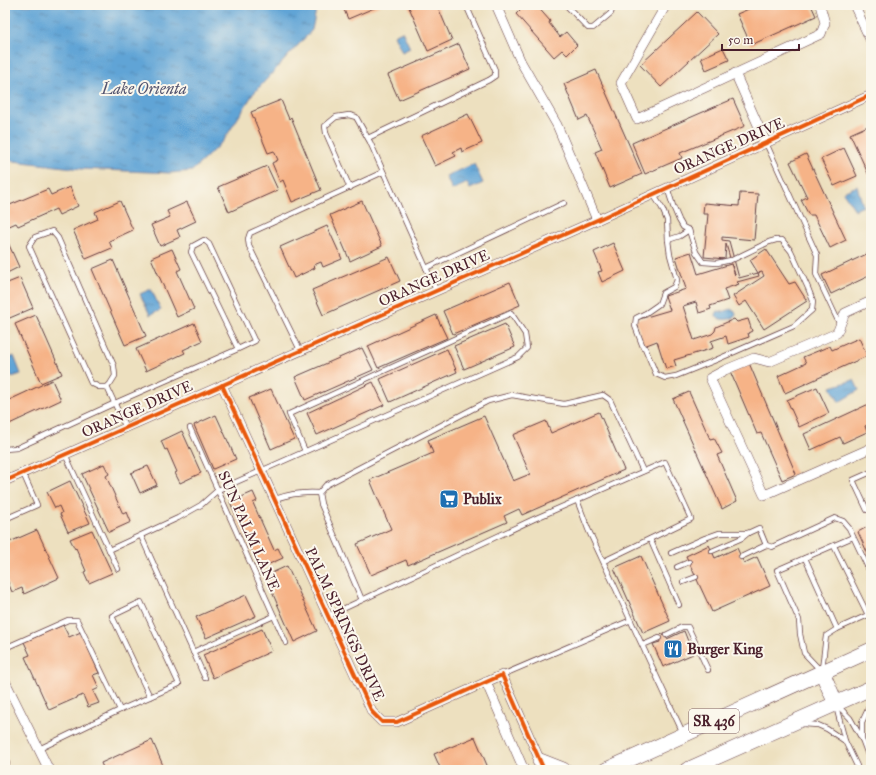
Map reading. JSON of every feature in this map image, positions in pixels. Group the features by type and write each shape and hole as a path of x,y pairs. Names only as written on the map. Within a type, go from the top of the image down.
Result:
{"main road":[{"name":"SR 436","path":"606,770 871,650"},
{"path":"822,672 836,704"},
{"name":"SR 436","path":"687,770 871,688"},
{"path":"542,765 563,770"}],"street":[{"path":"496,5 521,62 557,125 597,220"},
{"path":"666,5 621,83 637,119 821,34 825,23 820,5"},
{"path":"854,5 871,41"},
{"path":"735,73 766,143"},
{"name":"ORANGE DRIVE","path":"5,481 597,220 871,95"},
{"path":"871,301 845,313 837,333 769,362 754,358 710,378 764,495 871,448"},
{"name":"PALM SPRINGS DRIVE","path":"222,385 372,712 382,722 397,722 502,675"},
{"path":"502,675 542,765"},
{"path":"5,681 49,770"},
{"path":"486,682 524,770"}],"lane":[{"path":"368,138 489,80 494,76 495,70 466,5"},
{"path":"566,5 588,28 593,28 611,13 613,5"},
{"path":"350,188 326,133 325,126 336,117 350,115 356,117 368,138 436,290"},
{"path":"766,143 817,255 816,274 840,326"},
{"path":"300,350 249,246 248,239 250,233 383,172"},
{"path":"653,194 662,208 666,220 670,255 677,280 674,287 663,293 660,304 636,318 635,326 643,347 646,348 656,374 665,378 676,376 716,360 794,326 812,310 813,301 808,288 791,251 782,240 769,242 732,260 717,263 703,262 696,252 689,230 683,227 679,220 667,187"},
{"path":"426,268 564,203"},
{"path":"668,240 680,236 689,230"},
{"path":"52,231 58,238 114,366 115,376 107,387 99,387 91,383 28,246 35,237 52,231"},
{"path":"5,449 16,448 238,349 254,341 209,244 204,240 193,246 191,252 238,349"},
{"path":"109,550 141,536 201,505 218,490 262,471 518,357 527,348 525,334 511,313 289,414 306,451"},
{"path":"107,387 126,428"},
{"path":"319,493 326,485 488,401 512,395 564,404 603,395 610,400 643,471"},
{"name":"SUN PALM LANE","path":"190,428 286,643"},
{"path":"65,454 118,569"},
{"path":"328,616 534,519 665,462 691,519 604,561"},
{"path":"871,472 853,480 867,510 871,508"},
{"path":"5,519 37,505 24,473"},
{"path":"275,499 308,492 319,493"},
{"path":"319,493 321,504 362,600"},
{"path":"577,500 588,529 684,735"},
{"path":"741,557 766,545 772,547 835,518 842,521 849,528 871,574"},
{"path":"712,551 742,538 758,528 766,545"},
{"path":"671,553 719,533 748,533"},
{"path":"141,536 205,678"},
{"path":"822,672 804,653 799,620 777,570 853,537"},
{"path":"650,539 679,605"},
{"path":"822,672 826,636 837,629 869,614 834,546"},
{"path":"805,558 837,629"},
{"path":"677,567 689,562"},
{"path":"684,582 696,577"},
{"path":"39,748 120,710 150,697 178,684 141,602 112,616 150,697"},
{"path":"193,652 274,616"},
{"path":"5,648 68,620 77,620 120,710"},
{"path":"502,675 631,620"},
{"path":"666,635 682,627 688,627 708,670"},
{"path":"643,645 659,638"},
{"path":"862,739 862,722 871,703"},
{"path":"836,704 849,718 862,739 871,763"},
{"path":"836,704 845,741 858,770"},
{"path":"792,723 818,725 845,741"}],"water":[{"name":"Lake Orienta","path":"5,5 317,5 312,30 253,94 224,140 192,171 170,173 82,169 5,160"},
{"path":"402,31 410,48 402,52 394,35"},
{"path":"474,164 483,183 470,189 467,183 452,190 446,176"},
{"path":"857,186 863,206 855,210 843,192"},
{"path":"151,289 161,310 150,315 140,294"},
{"path":"731,309 736,314 733,318 724,319 716,316 718,311 723,312"},
{"path":"14,356 21,374 12,377 5,360"},
{"path":"854,380 859,390 839,402 831,387"}],"building":[{"path":"342,5 381,5 348,19"},
{"path":"408,5 437,5 452,40 428,51"},
{"path":"516,5 536,5 550,21 549,23 560,37 566,32 577,45 567,55 562,50 554,57 516,14 520,10"},
{"path":"758,5 811,5 816,16 751,45 737,14"},
{"path":"697,12 718,34 661,87 640,65"},
{"path":"459,44 470,69 399,100 388,75"},
{"path":"723,48 729,60 706,70 701,58"},
{"path":"596,70 642,174 610,188 595,152 602,149 587,116 579,120 564,84"},
{"path":"733,99 745,126 680,153 682,158 645,174 632,143"},
{"path":"281,100 289,119 291,117 321,190 292,202 283,180 280,182 272,163 278,160 274,151 268,153 251,112"},
{"path":"468,114 482,143 462,152 461,148 453,152 456,156 435,166 421,136"},
{"path":"868,126 871,133 871,180 850,134"},
{"path":"844,148 857,176 834,186 821,159"},
{"path":"806,154 846,240 830,248 814,215 809,215 801,200 807,197 790,162"},
{"path":"267,166 278,190 229,212 218,187"},
{"path":"70,187 78,206 59,215 56,209 18,226 16,223 5,228 5,207 48,189 51,195"},
{"path":"740,193 758,194 754,240 722,237 722,240 729,241 739,278 758,273 759,276 737,282 739,284 724,289 728,300 710,306 711,309 699,313 696,302 683,306 694,340 712,334 716,327 734,319 737,322 748,319 752,331 748,333 749,337 728,344 726,336 711,341 713,348 674,360 676,366 666,369 657,341 644,346 636,320 670,310 665,296 686,289 676,257 691,252 698,274 731,264 735,275 726,244 725,259 704,257 708,214 703,214 704,203 739,206"},
{"path":"120,201 133,230 109,241 112,248 86,259 73,230 98,219 95,212"},
{"path":"362,201 382,246 350,261 330,215"},
{"path":"187,202 196,221 177,230 180,237 160,246 151,225 170,217 167,211"},
{"path":"327,226 342,259 323,267 321,262 314,265 315,268 294,278 280,247"},
{"path":"5,236 19,267 5,274"},
{"path":"613,243 625,271 602,282 598,272 602,271 594,252"},
{"path":"172,249 181,269 177,271 194,309 177,317 151,258"},
{"path":"766,249 789,284 795,282 807,301 764,329 746,301 739,306 733,296 764,276 762,272 758,273 750,260"},
{"path":"871,252 871,275 831,294 822,275"},
{"path":"389,257 400,281 323,315 312,290"},
{"path":"113,260 146,336 125,345 92,269"},
{"path":"20,278 33,308 5,320 5,284"},
{"path":"510,282 520,305 453,334 443,311"},
{"path":"36,315 62,374 41,383 15,324"},
{"path":"436,315 447,338 378,368 368,346"},
{"path":"194,323 202,341 183,350 185,353 146,371 136,349"},
{"path":"505,324 515,347 464,369 454,346"},
{"path":"859,338 867,356 785,393 778,376 806,363 803,357 830,346 832,350"},
{"path":"362,348 373,370 305,400 295,377"},
{"path":"447,349 457,372 390,402 380,379"},
{"path":"749,363 796,474 782,480 761,433 757,434 730,371"},
{"path":"52,380 61,400 5,426 5,402"},
{"path":"373,382 384,405 317,435 307,413"},
{"path":"817,387 829,413 799,427 787,400"},
{"path":"271,389 294,439 271,449 249,398"},
{"path":"689,392 710,439 714,438 722,453 717,455 737,501 722,509 673,399"},
{"path":"871,403 871,424 865,426 867,432 843,443 840,437 811,450 804,434"},
{"path":"599,412 624,470 522,515 519,509 504,516 507,522 408,565 406,560 371,575 357,544 391,529 370,480 433,453 428,440 484,416 513,481 530,474 513,435 546,421 551,433"},
{"path":"216,415 236,459 213,469 194,425"},
{"path":"182,431 201,473 180,483 167,449 165,450 161,441"},
{"path":"104,464 109,474 106,476 123,514 127,512 131,522 109,532 82,474"},
{"path":"148,466 157,485 140,493 131,473"},
{"path":"70,481 90,523 68,532 60,514 62,513 59,506 55,508 47,492"},
{"path":"253,492 257,501 253,503 274,550 278,548 283,558 260,568 230,502"},
{"path":"867,527 871,529 871,561 858,532"},
{"path":"37,530 59,578 24,594 22,588 12,592 5,575 5,544"},
{"path":"92,530 112,573 89,583 84,572 86,571 76,548 75,549 70,539"},
{"path":"709,545 715,558 737,548 744,563 757,557 770,586 712,612 686,556"},
{"path":"641,556 670,621 643,633 614,568"},
{"path":"287,566 317,631 294,642 265,576"},
{"path":"246,595 256,616 206,638 196,617"},
{"path":"63,625 69,637 81,632 99,673 93,675 99,688 93,691 99,703 88,707 83,695 49,710 25,657 30,655 24,642"},
{"path":"262,629 272,651 213,678 203,655"},
{"name":"Burger King","path":"684,631 693,654 663,667 653,644 660,642 658,636 665,633 667,639"},
{"path":"475,737 489,770 441,770 434,754"},
{"path":"152,740 165,770 104,770 101,763"}],"cycle path":[{"path":"5,481 597,220 871,95"},
{"path":"222,385 372,712 382,722 397,722 502,675 544,770"}],"place":[{"name":"Publix","path":"449,499"},
{"name":"Burger King","path":"673,649"}]}
